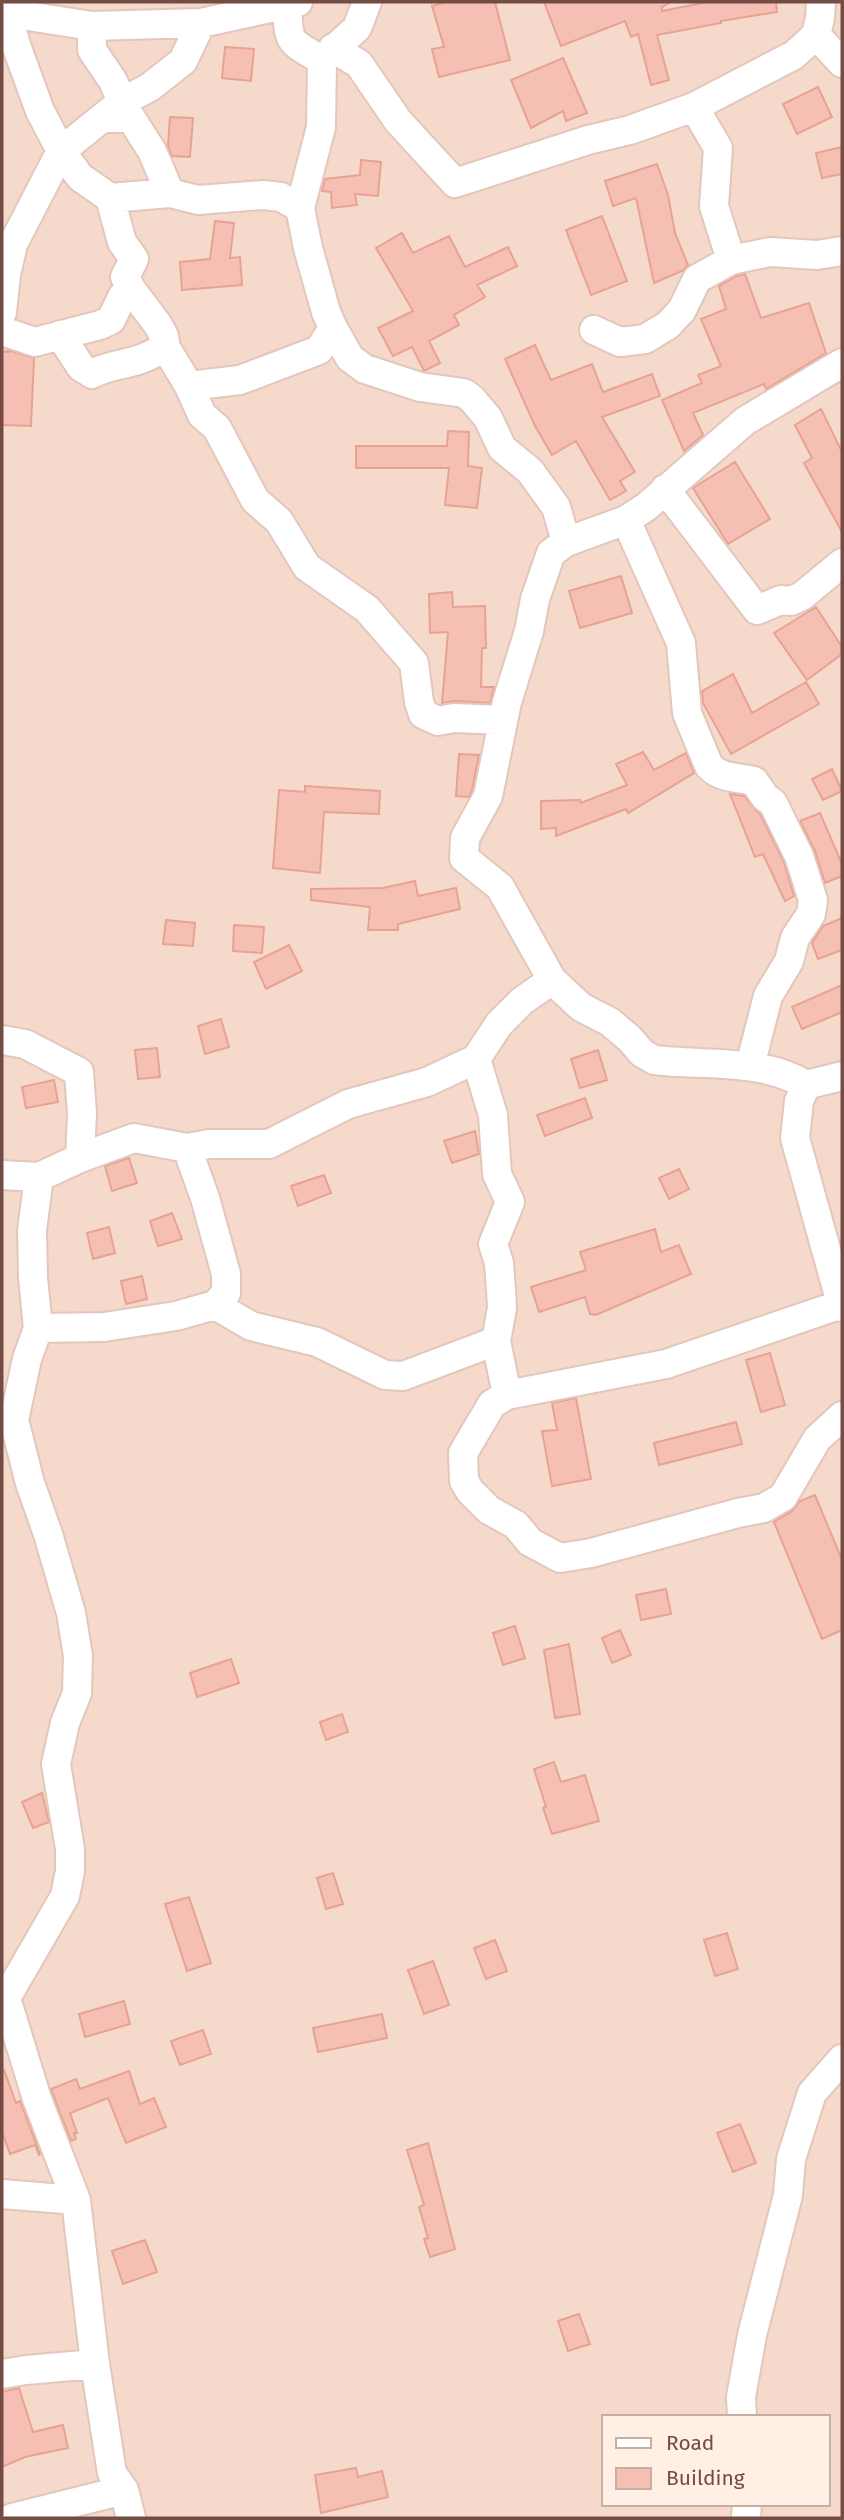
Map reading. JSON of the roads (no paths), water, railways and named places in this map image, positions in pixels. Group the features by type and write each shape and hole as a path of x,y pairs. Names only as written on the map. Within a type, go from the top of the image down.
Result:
{"street":[{"path":"367,2 357,28 327,54 321,127 300,208 311,261 332,328 350,358 365,369 420,387 464,393 472,399 488,418 502,448 530,471 556,507 566,542"},
{"path":"503,720 454,718 438,721 423,714 414,663 405,651 367,609 307,567 279,521 255,500 217,428 202,415 189,386 166,348 158,325 125,277 134,259 122,242 110,198 80,177 61,151 40,111 16,45 7,9 92,26 201,23 293,3 289,37 296,46 359,64 398,121 455,183 588,140 631,130 694,107 794,55 816,35 821,2"},
{"path":"2,312 13,244 61,151 112,110 150,87 183,61 201,23"},
{"path":"92,26 92,51 113,81 112,110"},
{"path":"816,35 842,63"},
{"path":"694,107 718,148 713,206 732,260"},
{"path":"112,110 131,118 152,151 170,193"},
{"path":"110,198 170,193 198,200 263,195 281,197 300,208"},
{"path":"594,330 620,342 645,339 667,325 682,310 697,279 732,260 770,252 817,255 842,251"},
{"path":"2,331 35,342 100,326 111,320 122,298 131,289"},
{"path":"189,386 240,380 319,350 332,328"},
{"path":"60,335 81,367 92,373 103,367 147,357 166,348"},
{"path":"842,363 746,421 646,507 626,520 566,542 551,553 535,599 529,631 503,720 488,796 465,838 464,858 500,887 552,981 581,1007 610,1022 642,1053 654,1060 750,1066 793,1077 806,1085 842,1076"},
{"path":"665,489 757,610 781,600 791,601 802,596 842,564"},
{"path":"626,520 681,643 687,713 709,766 715,773 754,781 765,797 773,803 799,856 813,900 811,914 794,938 789,961 768,996 750,1066"},
{"path":"2,1175 39,1177 134,1138 187,1148 209,1144 269,1144 348,1104 427,1082 476,1059 499,1024 522,1001 552,981"},
{"path":"2,1040 24,1044 79,1072 82,1114 80,1158"},
{"path":"476,1059 493,1115 497,1174 510,1202 493,1244 499,1263 502,1308 496,1341 507,1395"},
{"path":"806,1085 799,1101 795,1138 842,1305 666,1364 507,1395 492,1404 463,1453 464,1481 489,1510 516,1525 530,1542 560,1558 591,1553 764,1508 783,1497 817,1438 842,1416"},
{"path":"38,1328 104,1327 176,1316 215,1305 226,1293 226,1274 205,1198 187,1148"},
{"path":"39,1177 32,1230 38,1328 27,1359 14,1420 30,1483 71,1613 78,1656 77,1693 65,1723 56,1764 70,1849 70,1871 65,1896 48,1929 4,1997 37,2099 76,2200 95,2364 112,2473 124,2490 131,2518"},
{"path":"215,1305 251,1326 317,1342 385,1375 403,1376 496,1341"},
{"path":"742,2415 741,2397 752,2335 789,2195 791,2159 812,2092 842,2059"},
{"path":"2,2194 76,2200"},
{"path":"2,2374 95,2364"},
{"path":"12,2518 124,2490"}]}
